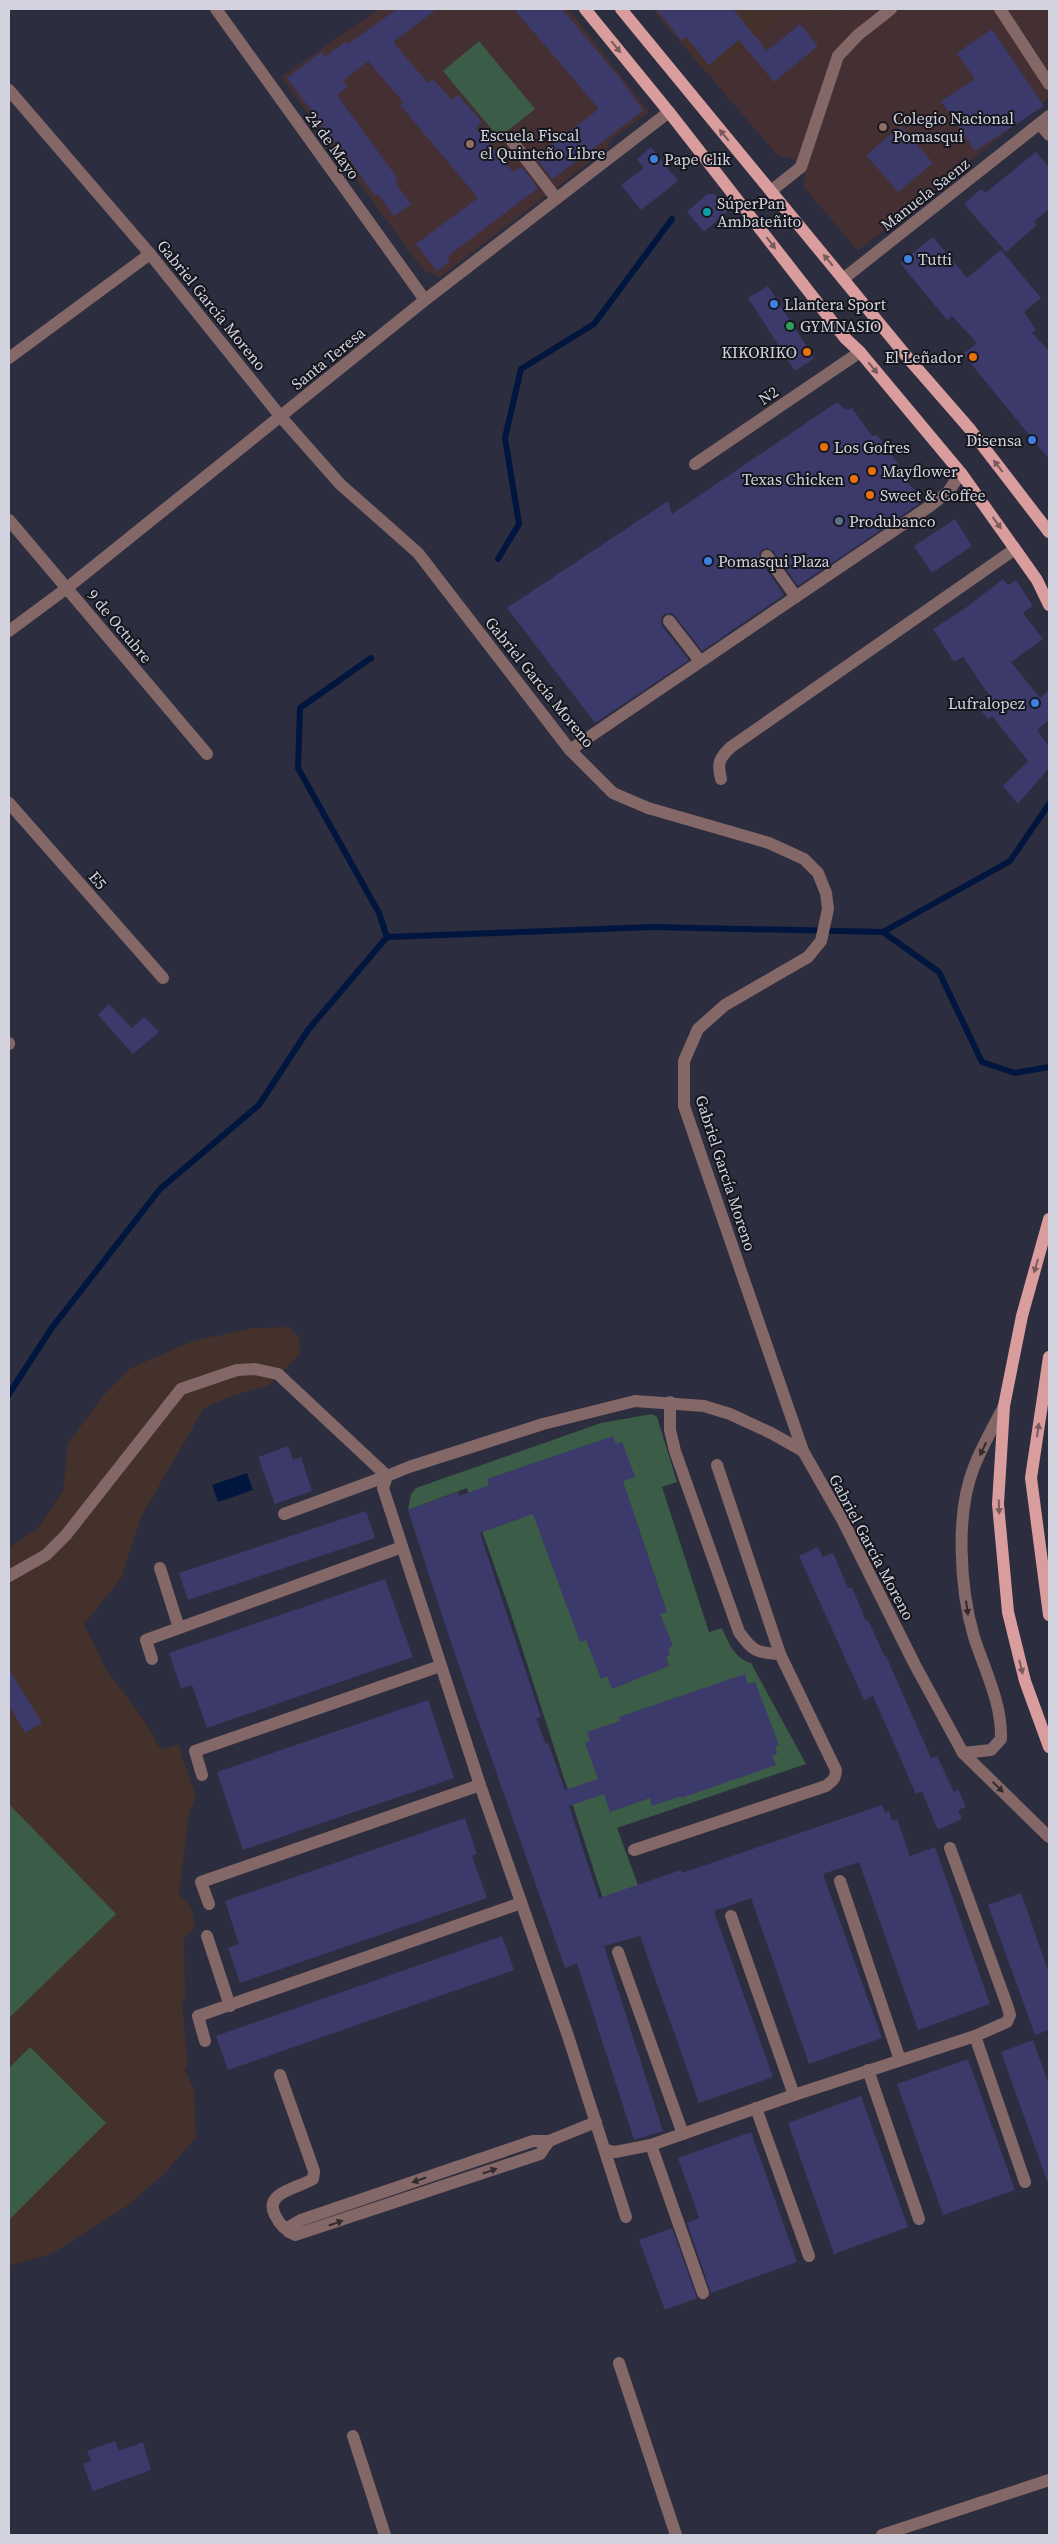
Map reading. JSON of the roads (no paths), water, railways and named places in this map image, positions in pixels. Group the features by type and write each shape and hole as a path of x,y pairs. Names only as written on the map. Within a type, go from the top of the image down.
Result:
{"main road":[{"path":"585,9 669,112 845,338 860,352 961,474 1037,580 1049,605"},
{"path":"621,9 843,279 969,428 1049,532"},
{"path":"1049,1219 1022,1316 1004,1406 998,1504 1008,1612 1025,1681 1049,1747"},
{"path":"1049,1357 1031,1478 1049,1614"}],"street":[{"name":"24 de Mayo","path":"216,9 425,300"},
{"path":"771,191 801,167 838,56 858,35 891,9"},
{"path":"1000,9 1049,84"},
{"name":"Gabriel García Moreno","path":"9,90 150,254 281,417 340,484 418,553 570,750 614,792 625,799 648,808 769,843 812,864 824,884 828,909 826,920 821,941 808,958 713,1014 698,1029 684,1061 684,1106 803,1451 842,1521 915,1665 963,1753 1049,1837"},
{"name":"Santa Teresa","path":"9,631 67,588 425,300 669,112"},
{"path":"1045,120 1049,135"},
{"name":"Manuela Saenz","path":"843,279 1045,120"},
{"path":"512,141 556,198"},
{"path":"9,358 150,254"},
{"name":"N2","path":"695,464 860,352"},
{"path":"570,750 930,506 948,492 961,474"},
{"name":"9 de Octubre","path":"9,520 207,754"},
{"path":"722,779 718,768 720,757 731,747 1016,549"},
{"path":"767,556 796,598"},
{"path":"669,621 700,661"},
{"name":"E5","path":"9,803 163,978"},
{"path":"9,1576 46,1555 66,1535 181,1389 237,1370 255,1369 278,1374 387,1476"},
{"path":"284,1514 387,1476 543,1424 635,1401 670,1402 704,1406 730,1414 771,1433 803,1451"},
{"path":"670,1402 670,1430 676,1451 739,1632 749,1646 755,1650 762,1653 780,1654"},
{"path":"963,1753 991,1750 1002,1739 1002,1722 997,1701 983,1665 967,1611 962,1549 965,1507 973,1469 1004,1406"},
{"path":"634,1850 826,1786 834,1779 836,1770 780,1654 717,1465"},
{"path":"387,1476 383,1488 440,1666 568,2036 626,2217"},
{"path":"152,1659 146,1640 402,1547"},
{"path":"160,1568 179,1628"},
{"path":"202,1775 195,1751 440,1666"},
{"path":"209,1904 201,1882 480,1785"},
{"path":"606,2150 615,2152 651,2145 794,2094 975,2036 1007,2022 1010,2015 950,1848"},
{"path":"840,1881 900,2060"},
{"path":"205,2041 198,2016 521,1903"},
{"path":"731,1916 794,2094"},
{"path":"207,1936 230,2006"},
{"path":"618,1952 683,2134"},
{"path":"975,2036 1025,2182"},
{"path":"868,2070 919,2219"},
{"path":"280,2075 314,2171 313,2179 281,2193 273,2203 273,2210 278,2221 289,2232 290,2227 300,2220 533,2141 549,2141 596,2122"},
{"path":"756,2108 809,2256"},
{"path":"651,2145 703,2292"},
{"path":"619,2362 676,2535"},
{"path":"353,2436 385,2535"},
{"path":"882,2535 1049,2480"}],"water":[{"path":"247,1473 253,1490 218,1502 212,1485"}],"waterway":[{"path":"498,559 519,524 505,438 521,369 594,324 672,219"},
{"path":"9,1394 51,1329 160,1189 259,1105 308,1030 387,937 379,913 298,768 300,708 371,658"},
{"path":"883,932 1010,861 1049,804"},
{"path":"387,937 653,927 883,932 939,972 982,1062 1015,1073 1049,1067"}],"place":[{"name":"Colegio Nacional Pomasqui","path":"883,127"},
{"name":"Escuela Fiscal el Quinteño Libre","path":"470,144"},
{"name":"Pape Clik","path":"654,159"},
{"name":"SúperPan Ambateñito","path":"707,212"},
{"name":"Tutti","path":"908,259"},
{"name":"Llantera Sport","path":"774,304"},
{"name":"GYMNASIO","path":"790,326"},
{"name":"KIKORIKO","path":"807,352"},
{"name":"El Leñador","path":"973,357"},
{"name":"Disensa","path":"1032,440"},
{"name":"Los Gofres","path":"824,447"},
{"name":"Mayflower","path":"872,471"},
{"name":"Texas Chicken","path":"854,479"},
{"name":"Sweet & Coffee","path":"870,495"},
{"name":"Produbanco","path":"839,521"},
{"name":"Pomasqui Plaza","path":"708,561"},
{"name":"Lufralopez","path":"1035,703"}]}
